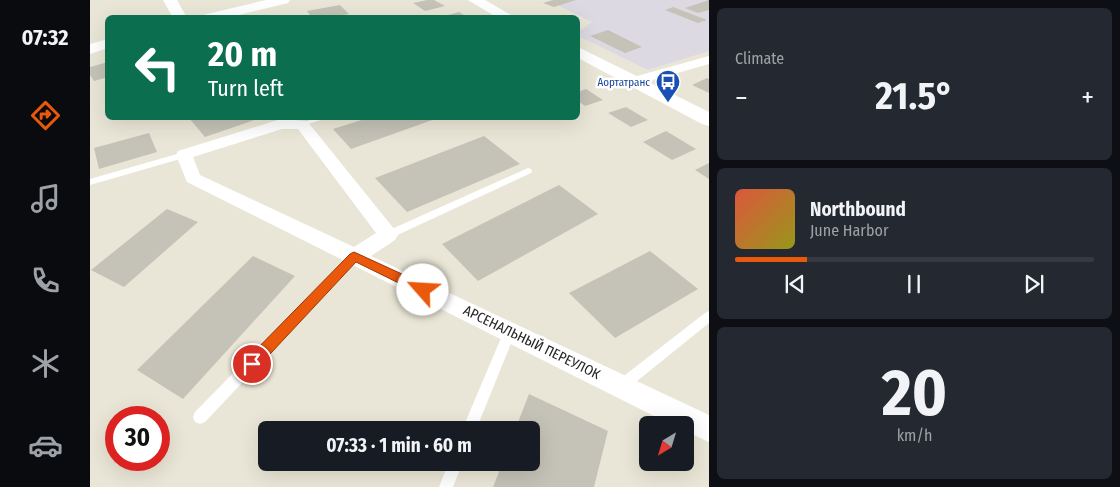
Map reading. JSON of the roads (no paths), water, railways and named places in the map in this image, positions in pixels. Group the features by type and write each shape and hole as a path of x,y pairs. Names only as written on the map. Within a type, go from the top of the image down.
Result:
{"street":[{"path":"170,0 178,15"},
{"path":"220,15 283,0"},
{"path":"475,0 503,15"},
{"path":"90,49 105,45"},
{"path":"580,53 709,120"},
{"path":"635,81 709,60"},
{"path":"184,154 281,124 302,124 388,235 354,257"},
{"name":"АРСЕНАЛЬНЫЙ ПЕРЕУЛОК","path":"184,154 193,178 709,429"}],"lane":[{"path":"302,124 316,120"},
{"path":"90,182 184,154"},
{"path":"388,235 528,171"},
{"path":"200,417 354,257"},
{"path":"621,386 709,316"},
{"path":"473,421 510,331"},
{"path":"446,487 452,471"}],"place":[{"name":"Аортатранс","path":"668,103"}]}
